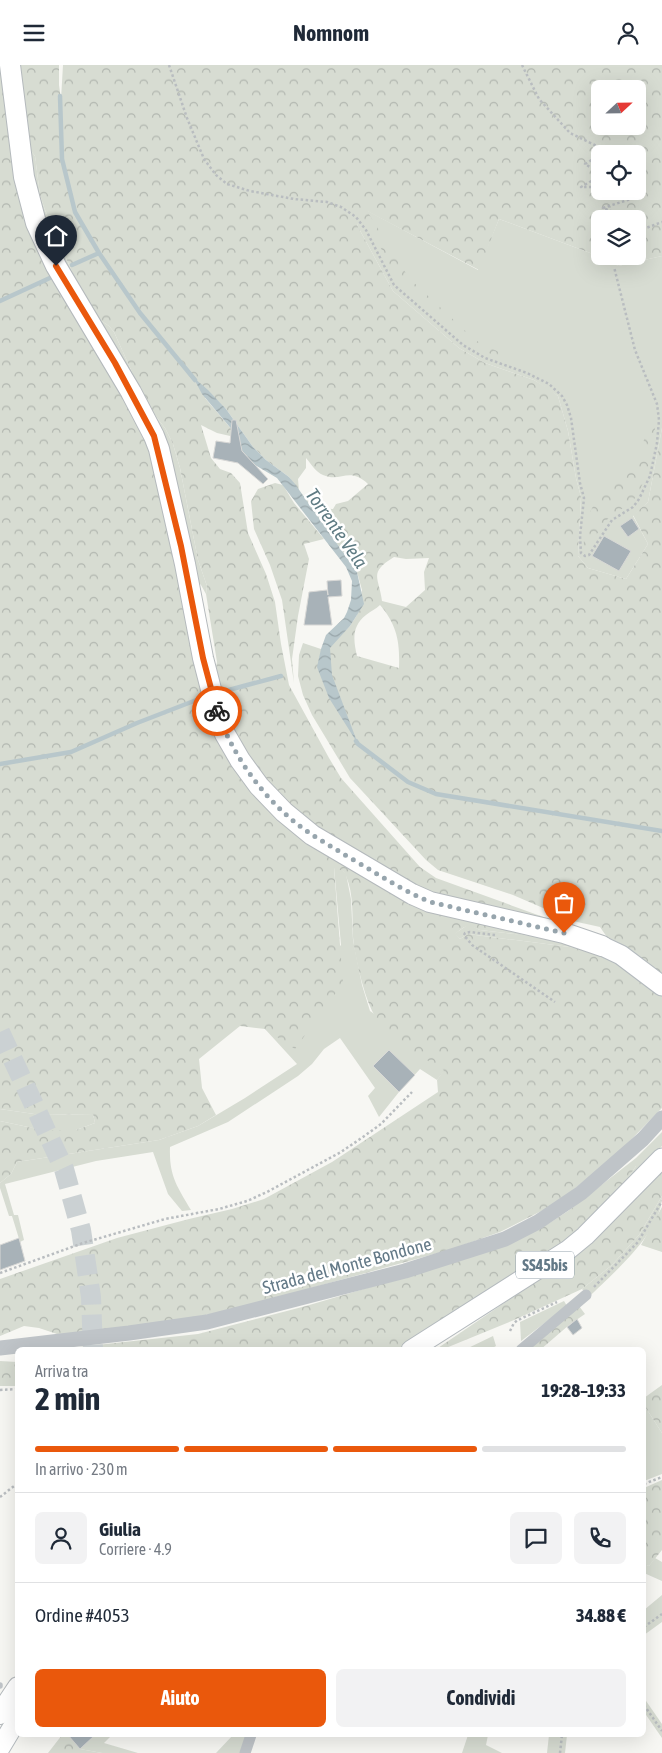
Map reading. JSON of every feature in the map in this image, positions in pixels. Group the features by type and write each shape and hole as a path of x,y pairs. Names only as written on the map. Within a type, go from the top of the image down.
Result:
{"highway":[{"path":"10,65 24,177 36,223 56,266 115,363 154,436 173,511 203,658 214,701 225,734 240,760 259,786 278,806 312,835 412,894 430,902 564,933 602,946"},
{"path":"0,1714 15,1692"}],"main road":[{"path":"602,946 621,955 662,986"},
{"name":"SS45bis","path":"416,1347 568,1250 585,1236 662,1158"},
{"path":"0,1747 15,1722"}],"street":[{"name":"Strada del Monte Bondone","path":"0,1348 207,1322 405,1271 505,1239 538,1222 582,1193 643,1139 662,1118"},
{"path":"524,1347 582,1297"},
{"path":"245,1753 250,1737"}],"path":[{"path":"169,65 204,159 216,175 228,184 250,191 294,199 327,202 341,207 356,217 366,230 394,285 463,345 485,358 527,373 549,384 562,396 571,418 580,483 584,497 580,535 581,553 585,556 589,555 612,520 633,507 639,499 650,476 657,443 659,420 657,404 635,350 614,267"},
{"path":"522,65 539,99 570,133 595,145"},
{"path":"591,161 585,165 591,169"},
{"path":"591,180 581,187 591,187"},
{"path":"608,210 603,208 628,200"},
{"path":"646,228 662,222"},
{"path":"498,936 470,932 464,935 472,945 555,1002"},
{"path":"0,1273 125,1230 166,1219 219,1209 260,1195 341,1152 381,1124 412,1092"},
{"path":"510,1331 518,1320 564,1299 582,1297 638,1241 662,1201"},
{"path":"0,1390 15,1389"},
{"path":"646,1483 662,1477"},
{"path":"0,1497 15,1485"},
{"path":"646,1626 662,1614"},
{"path":"646,1708 662,1731"},
{"path":"560,1753 562,1737"}],"green space":[{"path":"0,65 3,65 21,185 145,433 217,729 333,859 559,939 480,930 469,926 464,927 455,934 460,939 468,934 593,950 613,957 662,992 662,1108 615,1156 557,1203 500,1232 449,1250 235,1309 171,1322 60,1335 39,1328 24,1326 0,1336 0,1279 117,1238 264,1199 332,1162 438,1092 437,1080 444,1070 407,1050 391,1038 379,1023 369,1005 360,974 353,937 349,883 344,872 334,868 343,983 295,1049 265,1029 240,1026 199,1059 202,1088 216,1115 198,1126 159,1140 17,1162 11,1174 0,1183 0,1121 42,1130 76,1130 95,1123 93,1114 41,1115 0,1109"},
{"path":"17,65 59,65 61,99 63,65 662,65 662,256 646,260 646,210 591,210 591,253 499,219 479,270 367,211 409,278 475,340 522,362 497,357 466,342 409,293 395,275 375,237 362,218 357,225 393,291 459,348 485,363 534,380 558,396 568,431 581,497 578,556 588,568 626,579 648,544 633,515 648,502 662,428 662,976 611,943 600,927 573,921 513,895 438,870 426,860 350,778 312,715 303,695 298,676 299,655 303,643 321,649 323,653 350,626 357,615 362,590 357,572 352,563 302,495 316,505 333,509 336,504 348,501 368,484 355,476 329,477 320,474 306,458 306,468 298,479 299,491 289,477 266,460 253,447 226,409 212,395 205,398 239,438 217,433 201,425 211,458 220,469 231,473 240,483 248,533 266,574 275,602 289,685 341,778 420,867 436,878 571,927 441,896 420,889 303,817 264,777 248,756 229,720 215,673 217,662 206,594 207,586 198,560 180,468 173,444 165,428 140,390 114,332 109,326 94,316 81,292 45,210 40,195 35,156 27,146","holes":["394,557 406,559 429,558 424,572 425,590 406,607 382,601 377,576 381,567","380,605 394,627 399,650 399,668 357,656 354,638 356,628 361,619"]},
{"path":"27,146 35,156 40,195 45,210 81,292 44,223"},
{"path":"366,210 478,270 499,219 591,253 591,265 646,265 646,260 662,256 662,428 648,502 633,516 648,544 626,579 588,568 578,556 581,497 568,431 558,396 534,380 485,363 459,348 393,291 357,225"},
{"path":"94,316 109,326 114,332 140,390"},
{"path":"154,414 165,428 173,444 180,468 198,560 207,586 206,594 195,579 160,426"},
{"path":"656,419 650,460 640,489 632,501 607,520 588,549 584,549 586,526 592,508 608,487 637,461 648,428"},
{"path":"275,483 283,485 294,503 324,539 304,544 309,559 292,659 294,683 282,600 270,565 254,529 251,501 258,489"},
{"path":"334,867 341,869 346,874 351,899 353,940 362,985 370,1011 447,1063 437,1080 420,1069 379,1117 368,1096 375,1088 340,1038 324,1049 312,1064 298,1076 228,1122 170,1147 173,1173 178,1187 191,1210 182,1211 168,1194 153,1152 96,1161 5,1184 14,1215 18,1215 24,1240 20,1242 12,1216 9,1216 0,1188 0,1183 11,1174 17,1162 159,1140 198,1126 297,1064 265,1029 341,945"},
{"path":"466,926 472,926 480,930 559,939 593,950 468,934 460,939 454,934"},
{"path":"0,1109 41,1115 93,1114 95,1123 76,1130 42,1130 0,1121"},
{"path":"662,1132 662,1146 620,1190 636,1166 636,1158"},
{"path":"636,1158 636,1166 620,1190 578,1233 471,1304 401,1347 78,1347 198,1334 306,1306 452,1263 548,1224 568,1211"},
{"path":"662,1169 662,1196 639,1235 612,1265 582,1289 448,1347 439,1347 548,1273"},
{"path":"662,1196 660,1210 654,1224 645,1237 623,1264 589,1297 582,1289 612,1265 639,1235"},
{"path":"662,1207 662,1252 641,1245"},
{"path":"564,1301 567,1306 521,1341 520,1322"},
{"path":"579,1306 585,1314 543,1347 532,1347"},
{"path":"493,1336 496,1346 494,1347 470,1347"},
{"path":"0,1361 15,1362 15,1386 0,1386"},
{"path":"662,1385 662,1433 646,1408 646,1397"},
{"path":"646,1408 662,1433 662,1474 646,1480"},
{"path":"662,1480 662,1550 649,1566 646,1565 646,1487"},
{"path":"655,1558 662,1562 662,1581 646,1574 646,1565 649,1566"},
{"path":"662,1595 662,1622 646,1634 646,1608"},
{"path":"646,1701 662,1724 662,1738 646,1715"},
{"path":"60,1737 70,1737 80,1749 102,1753 48,1753"},
{"path":"93,1737 110,1737 104,1743 138,1753 102,1753 80,1749"},
{"path":"231,1737 245,1737 240,1753 216,1753"},
{"path":"467,1737 488,1737 486,1745 502,1753 462,1753"},
{"path":"549,1737 567,1737 565,1753 547,1753"}],"water":[{"path":"193,377 226,409 253,447 295,484 357,572 364,604 350,626 330,648 332,675 358,744 329,698 317,667 326,635 344,618 351,600 352,581 346,567 277,478 255,465 242,451 239,438 202,394"}],"building":[{"path":"232,420 236,420 242,451 268,479 263,484 238,463 213,458 216,441 230,443"},
{"path":"632,518 639,529 628,537 620,526"},
{"path":"604,536 631,551 619,571 592,556"},
{"path":"341,580 342,596 328,597 332,625 304,625 309,592 327,590 328,595 327,581"},
{"path":"389,1050 415,1075 399,1092 373,1066"},
{"path":"19,1238 25,1261 0,1270 0,1245"},
{"path":"577,1319 582,1328 573,1335 567,1327"},
{"path":"70,1737 93,1737 80,1749"}],"waterway":[{"name":"Torrente Vela","path":"60,96 62,159 75,212 99,253 140,313 195,380"},
{"path":"72,265 99,253"},
{"path":"0,301 52,277"},
{"path":"225,691 281,676"},
{"path":"0,764 71,752 137,723 199,699"},
{"name":"Torrente Vela","path":"356,741 408,782 436,794 662,831"}],"tunnel":[{"path":"0,1032 64,1169 81,1230 91,1297 93,1347"}],"way so far":[{"path":"217,711 225,734 240,760 259,786 284,812 312,835 412,894 430,902 564,933"}],"route":[{"path":"56,266 131,391 159,449 181,546 203,658 217,711"}]}
